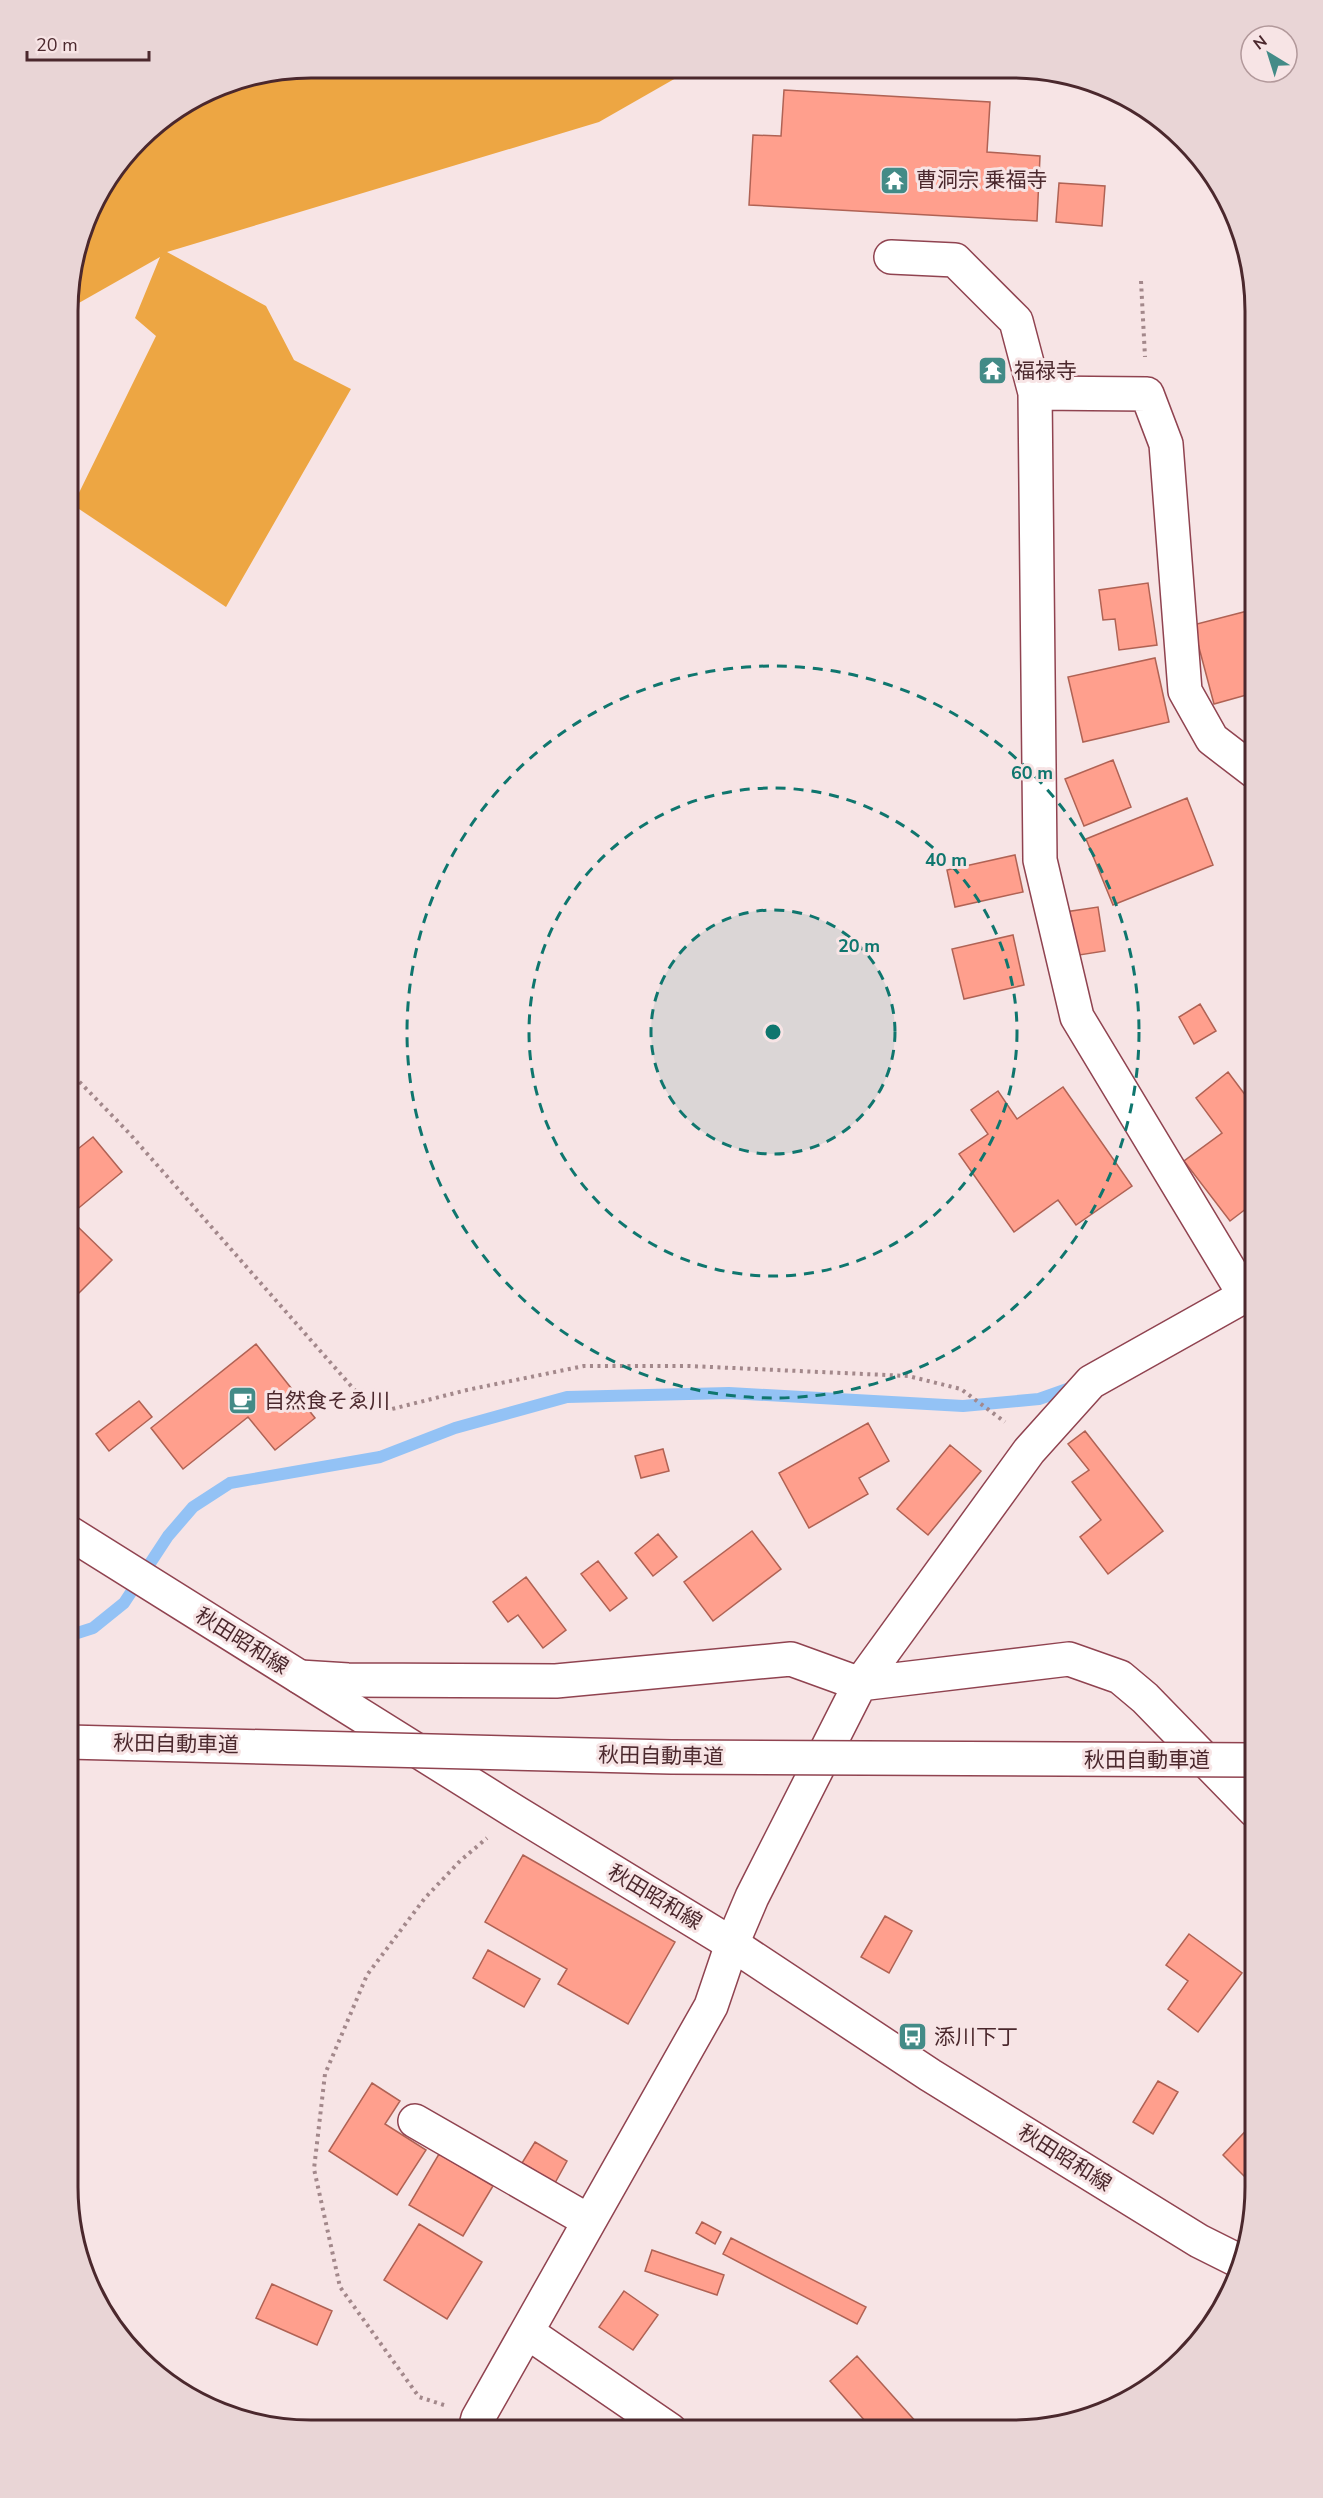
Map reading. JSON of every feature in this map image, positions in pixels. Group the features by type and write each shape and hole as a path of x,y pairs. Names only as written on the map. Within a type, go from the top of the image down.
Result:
{"main road":[{"path":"477,2420 711,2006 732,1944 752,1897 860,1684 1029,1451 1091,1382 1244,1288 1077,1017 1040,860 1035,393 1016,321 955,260 891,257"},
{"path":"1035,393 1147,394 1166,444 1185,691 1212,739 1245,764"},
{"name":"秋田昭和線","path":"78,1538 732,1944 930,2075 1199,2241 1234,2258"},
{"path":"300,1677 348,1680 556,1681 791,1659 860,1684 1069,1659 1120,1677 1145,1698 1245,1801"},
{"name":"秋田自動車道","path":"78,1742 671,1757 1245,1760"},
{"path":"415,2121 589,2221"},
{"path":"527,2332 655,2420"}],"path":[{"path":"1141,281 1147,394"},
{"path":"78,1080 129,1133 366,1403 392,1409 584,1366 689,1366 908,1376 961,1389 1008,1424"}],"shaded area":[{"path":"296,78 676,78 599,122 167,252 266,306 294,360 351,389 226,607 78,508 78,495 156,336 135,318 160,257 78,303 82,266 90,236 102,208 126,169 146,146 169,126 208,102 236,90 266,82"}],"building":[{"name":"曹洞宗 乗福寺","path":"784,90 990,102 987,152 1040,156 1037,221 749,205 753,135 781,136"},
{"path":"1059,183 1105,186 1102,226 1056,222"},
{"name":"福禄寺","path":"1003,361 1003,381 982,381 982,362"},
{"path":"1148,583 1157,645 1119,650 1115,619 1103,620 1099,590"},
{"path":"1245,612 1245,695 1214,704 1193,625"},
{"path":"1155,658 1169,722 1083,742 1068,677"},
{"path":"1113,760 1131,807 1084,826 1065,779"},
{"path":"1187,798 1213,865 1113,905 1086,839"},
{"path":"1015,855 1023,892 955,907 947,870"},
{"path":"1098,907 1105,951 1073,956 1065,912"},
{"path":"1013,935 1024,985 964,999 952,949"},
{"path":"1200,1004 1216,1031 1194,1044 1179,1017"},
{"path":"1228,1072 1245,1095 1245,1210 1230,1221 1184,1161 1222,1133 1196,1098"},
{"path":"1063,1087 1132,1186 1076,1225 1058,1200 1014,1232 959,1154 988,1134 971,1110 998,1091 1017,1119"},
{"path":"93,1137 122,1172 78,1209 78,1149"},
{"path":"78,1227 112,1260 78,1294"},
{"path":"256,1344 315,1418 275,1450 248,1417 183,1469 151,1428"},
{"path":"139,1401 152,1417 109,1451 96,1434"},
{"path":"868,1423 889,1461 859,1478 868,1494 809,1528 779,1473"},
{"path":"1085,1431 1163,1531 1108,1574 1080,1537 1101,1520 1072,1482 1089,1470 1068,1444"},
{"path":"950,1445 981,1471 928,1535 897,1509"},
{"path":"663,1449 669,1471 641,1478 635,1456"},
{"path":"752,1531 781,1569 713,1621 684,1582"},
{"path":"658,1534 677,1557 653,1576 635,1553"},
{"path":"598,1561 627,1598 610,1611 581,1574"},
{"path":"526,1577 566,1630 543,1648 518,1615 508,1622 493,1602"},
{"path":"523,1855 675,1942 628,2024 558,1984 567,1969 485,1922"},
{"path":"885,1916 912,1931 889,1973 861,1957"},
{"path":"1189,1934 1242,1973 1198,2032 1168,2009 1188,1981 1166,1965"},
{"path":"488,1950 540,1979 524,2007 473,1978"},
{"path":"1158,2081 1178,2092 1153,2134 1133,2122"},
{"path":"372,2083 400,2101 385,2124 426,2150 397,2195 329,2151"},
{"path":"1245,2132 1245,2177 1223,2155"},
{"path":"535,2142 567,2161 555,2183 522,2163"},
{"path":"439,2154 493,2186 463,2236 409,2205"},
{"path":"702,2222 721,2232 715,2244 696,2233"},
{"path":"419,2224 482,2262 447,2319 384,2280"},
{"path":"731,2238 866,2307 857,2324 723,2254"},
{"path":"652,2250 724,2275 717,2295 645,2271"},
{"path":"272,2284 332,2311 317,2345 256,2318"},
{"path":"624,2291 658,2315 633,2350 599,2327"},
{"path":"857,2356 914,2420 864,2420 830,2381"}],"waterway":[{"path":"78,1633 93,1628 124,1603 168,1536 193,1507 230,1483 380,1457 455,1428 567,1397 729,1393 963,1406 1039,1399 1073,1387"}],"place":[{"name":"曹洞宗 乗福寺","path":"895,180"},
{"name":"福禄寺","path":"993,371"},
{"name":"自然食そゑ川","path":"243,1401"},
{"name":"添川下丁","path":"913,2037"}]}
